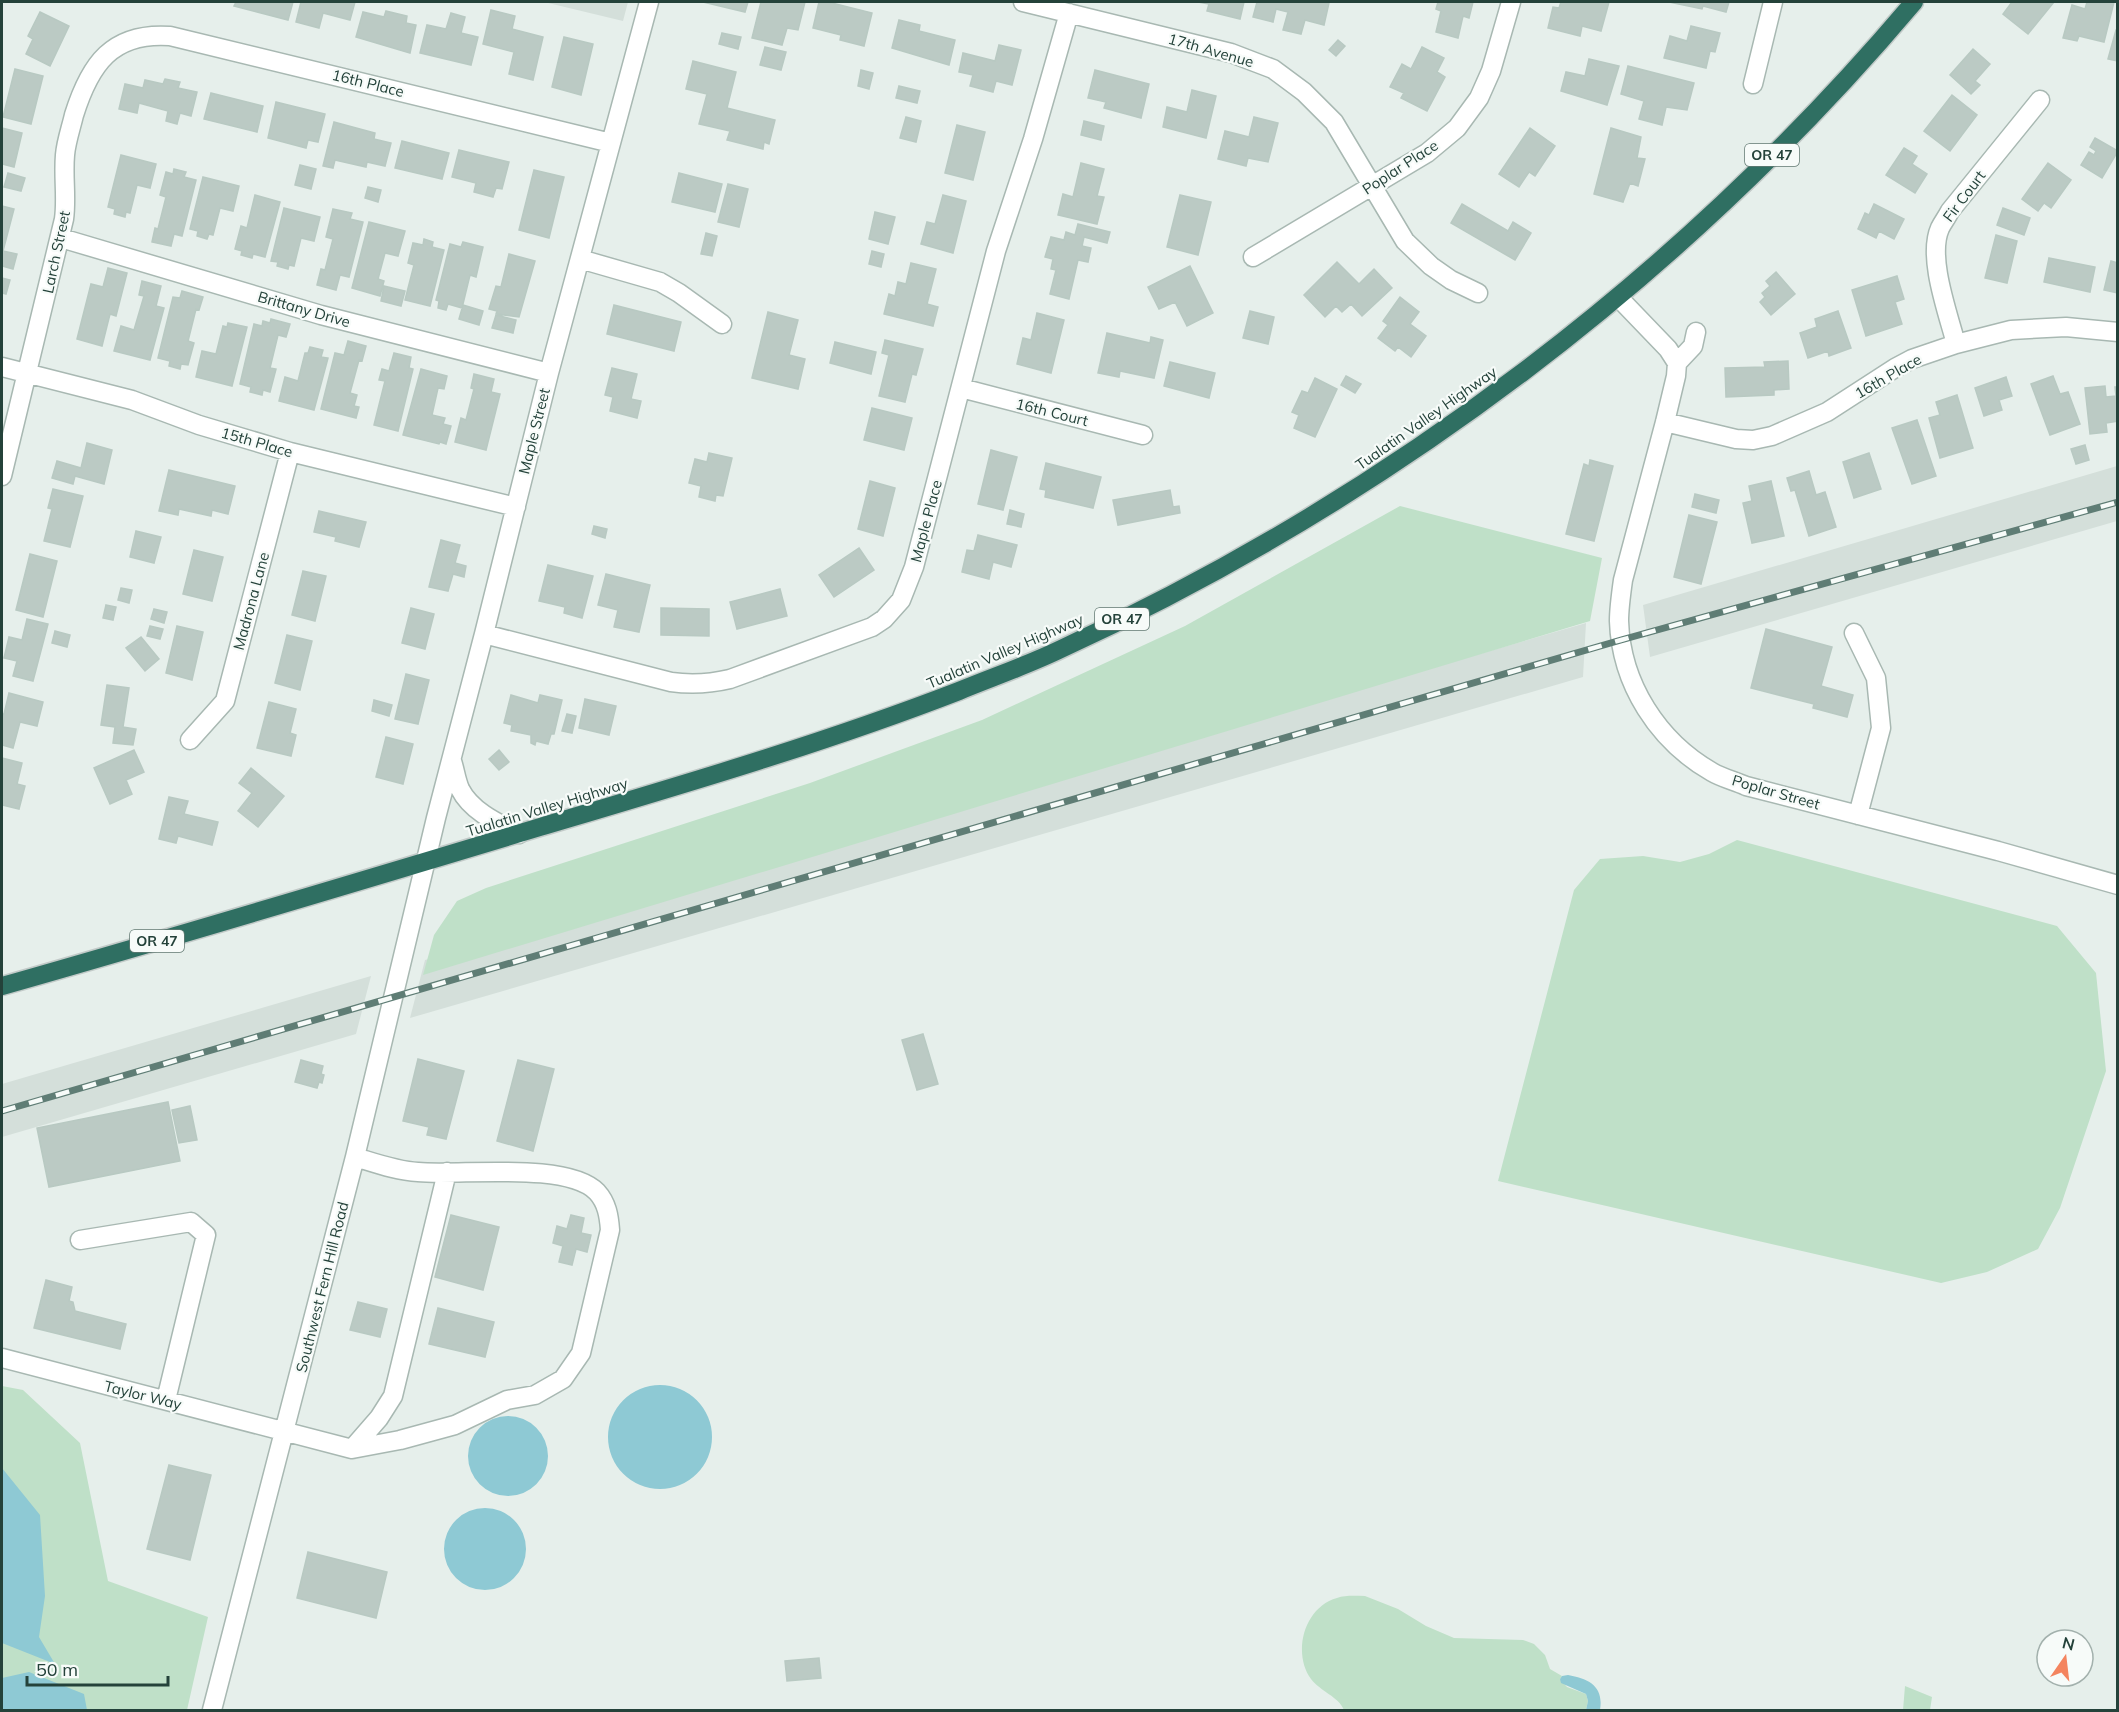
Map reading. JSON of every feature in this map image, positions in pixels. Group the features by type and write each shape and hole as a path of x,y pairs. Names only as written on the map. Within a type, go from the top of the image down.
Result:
{"highway":[{"name":"Tualatin Valley Highway","path":"2,986 426,862 828,740 1069,646 1240,558 1398,462 1508,384 1618,297 1772,156 1914,2"}],"street":[{"name":"Maple Street","path":"426,862 549,373 649,2"},
{"name":"17th Avenue","path":"1023,2 1231,53 1273,69 1304,92 1334,122 1405,241 1451,280 1478,293"},
{"name":"Poplar Place","path":"1253,257 1427,153 1457,128 1479,98 1491,71 1511,2"},
{"path":"1753,84 1773,2"},
{"name":"Maple Place","path":"484,633 671,682 691,685 710,684 730,679 872,627 893,611 901,600 914,567 996,251 1033,139 1069,13"},
{"name":"16th Place","path":"125,43 155,35 180,38 611,143"},
{"name":"Larch Street","path":"2,476 61,238 66,201 65,154 82,90 102,59 110,51 125,43"},
{"name":"Fir Court","path":"1956,344 1941,284 1936,252 1940,229 1950,212 2040,100"},
{"name":"Brittany Drive","path":"61,238 321,315 549,373"},
{"path":"580,259 660,282 722,324"},
{"path":"1618,297 1668,350 1677,363 1693,346 1696,332"},
{"name":"16th Place","path":"1665,422 1736,440 1753,440 1772,435 1827,412 1912,360 1956,344 2011,330 2066,327 2118,332"},
{"name":"Poplar Street","path":"1677,363 1665,422 1623,580 1619,621 1624,658 1636,693 1657,725 1672,741 1713,772 1746,786 1998,851 2118,885"},
{"name":"15th Place","path":"2,367 132,400 200,425 291,452 516,507"},
{"name":"16th Court","path":"961,388 1143,435"},
{"name":"Madrona Lane","path":"190,740 225,701 291,452"},
{"path":"1854,633 1876,678 1881,728 1858,815"},
{"path":"452,759 459,788 466,798 484,815 519,834"},
{"name":"Southwest Fern Hill Road","path":"212,1710 355,1157 426,862"},
{"path":"352,1449 400,1440 455,1425 507,1400 536,1395 562,1379 581,1353 610,1230 609,1216 604,1202 596,1191 584,1183 542,1173 417,1172 355,1157"},
{"path":"352,1449 380,1418 393,1396 447,1172"},
{"path":"80,1240 191,1222 206,1235 166,1400"},
{"name":"Taylor Way","path":"2,1358 352,1449"}],"shaded area":[{"path":"544,2 628,2 623,21"},
{"path":"2117,466 2117,521 1650,657 1643,605"},
{"path":"1586,623 1583,677 410,1018 425,960"},
{"path":"371,976 356,1034 2,1137 2,1084"}],"green space":[{"path":"1400,506 1602,558 1590,621 423,975 434,935 457,901 486,888 810,783 982,720 1185,626"},
{"path":"1737,840 2057,926 2096,973 2106,1071 2060,1208 2038,1249 1987,1272 1941,1283 1498,1181 1574,890 1600,859 1643,856 1680,862 1709,854"},
{"path":"2,1386 23,1390 80,1443 108,1581 208,1617 187,1710 2,1710"},
{"path":"1343,1596 1365,1596 1398,1609 1426,1626 1454,1638 1523,1640 1534,1644 1545,1655 1550,1669 1562,1676 1560,1679 1567,1687 1586,1694 1588,1701 1586,1710 1344,1710 1338,1701 1311,1679 1305,1668 1302,1657 1304,1632 1316,1611 1326,1603"},
{"path":"1905,1686 1932,1697 1930,1710 1903,1710"}],"water":[{"path":"660,1385 680,1389 697,1400 708,1417 712,1437 708,1457 697,1474 680,1485 660,1489 640,1485 623,1474 612,1457 608,1437 612,1417 623,1400 640,1389"},
{"path":"508,1416 523,1419 536,1428 545,1441 548,1456 545,1471 536,1484 523,1493 508,1496 493,1493 480,1484 471,1471 468,1456 471,1441 480,1428 493,1419"},
{"path":"2,1468 40,1515 45,1596 39,1637 55,1664 2,1643"},
{"path":"485,1508 501,1511 514,1520 523,1533 526,1549 523,1565 514,1578 501,1587 485,1590 469,1587 456,1578 447,1565 444,1549 447,1533 456,1520 469,1511"},
{"path":"29,1672 84,1694 87,1710 2,1710 2,1678"},
{"path":"1568,1675 1582,1679 1597,1689 1601,1702 1600,1710 1586,1710 1588,1701 1586,1694 1561,1683 1562,1676"}],"building":[{"path":"236,2 293,2 288,20 234,6"},
{"path":"301,2 355,2 350,20 323,13 319,28 296,22"},
{"path":"703,2 748,2 745,12"},
{"path":"761,2 805,2 798,30 787,28 782,45 752,38"},
{"path":"819,2 828,2 872,13 864,46 840,40 841,35 813,28"},
{"path":"1198,2 1244,2 1240,19 1207,11 1209,4"},
{"path":"1257,2 1329,3 1324,25 1305,20 1301,34 1283,30 1288,12 1276,9 1273,22 1253,17"},
{"path":"1438,2 1473,2 1469,18 1463,16 1458,38 1436,32 1441,11 1436,9"},
{"path":"1561,2 1609,2 1601,31 1582,26 1580,36 1548,28 1553,7 1559,8"},
{"path":"1669,2 1729,2 1726,12 1703,6 1702,9"},
{"path":"2012,2 2054,2 2028,34 2003,14"},
{"path":"2087,2 2114,2 2104,42 2079,36 2077,41 2063,38 2072,5 2085,9"},
{"path":"491,10 515,16 512,29 543,37 533,80 509,74 514,52 483,44"},
{"path":"386,11 407,16 406,23 416,25 410,53 356,37 363,12 384,17"},
{"path":"40,12 69,26 50,66 26,54 33,39 28,36"},
{"path":"451,13 465,17 461,33 478,37 471,65 420,53 427,25 446,29"},
{"path":"899,20 920,25 919,31 955,40 949,65 892,48"},
{"path":"1691,26 1720,33 1715,52 1710,51 1706,68 1664,58 1670,36 1687,41"},
{"path":"2116,30 2118,30 2118,61 2108,59"},
{"path":"722,33 741,37 738,49 719,44"},
{"path":"564,37 593,44 581,95 552,87"},
{"path":"1338,40 1345,46 1336,56 1329,50"},
{"path":"999,45 1021,50 1012,85 996,81 993,92 970,86 973,75 959,72 963,53 995,61"},
{"path":"765,47 786,52 781,70 760,65"},
{"path":"1422,47 1444,58 1437,72 1445,77 1427,111 1401,98 1404,93 1390,87 1402,64 1411,69"},
{"path":"1973,49 1990,64 1975,81 1980,85 1971,94 1950,75"},
{"path":"1589,59 1619,66 1607,105 1561,91 1566,72 1585,76"},
{"path":"693,61 736,72 727,108 775,120 769,144 764,142 763,149 727,140 730,131 699,124 707,94 686,89"},
{"path":"1628,66 1694,83 1687,110 1666,107 1662,125 1639,119 1644,101 1621,94"},
{"path":"15,69 43,76 31,124 3,117"},
{"path":"861,70 873,73 869,89 858,86"},
{"path":"1095,70 1149,84 1141,118 1104,108 1106,102 1088,98"},
{"path":"165,79 180,82 178,88 197,92 191,116 180,113 177,124 166,121 168,111 139,103 137,113 119,109 125,84 143,88 145,80 163,84"},
{"path":"899,86 920,91 917,103 896,98"},
{"path":"1192,90 1216,96 1206,138 1163,127 1167,107 1187,112"},
{"path":"211,93 263,106 257,132 204,119"},
{"path":"1952,95 1977,115 1950,151 1924,131"},
{"path":"276,102 325,114 318,142 308,140 306,148 268,138"},
{"path":"906,117 921,121 916,142 900,138"},
{"path":"1254,117 1278,123 1268,162 1248,158 1246,166 1218,159 1225,131 1249,137"},
{"path":"1084,121 1104,126 1101,140 1081,135"},
{"path":"334,122 375,133 374,139 391,143 385,166 367,162 366,167 335,160 333,168 323,166"},
{"path":"957,125 985,132 973,180 945,173"},
{"path":"2,128 22,133 14,167 2,164"},
{"path":"1530,128 1555,146 1535,176 1529,172 1519,187 1499,174"},
{"path":"1611,128 1641,137 1637,158 1645,159 1638,186 1630,183 1623,202 1594,194"},
{"path":"2095,138 2118,151 2102,178 2081,165 2089,152 2094,155 2096,151 2090,147"},
{"path":"402,141 449,153 442,179 395,168"},
{"path":"1904,148 1917,156 1912,164 1927,174 1915,193 1886,175"},
{"path":"459,150 509,162 502,189 496,188 493,197 474,192 476,183 452,177"},
{"path":"121,155 156,164 150,188 137,185 130,213 126,212 125,217 114,214 115,209 108,207"},
{"path":"1081,163 1104,169 1097,196 1104,197 1097,224 1058,215 1063,194 1073,197"},
{"path":"2048,163 2071,180 2051,208 2044,203 2038,211 2022,199"},
{"path":"300,165 316,169 311,189 295,185"},
{"path":"174,169 186,172 184,177 196,180 182,236 174,234 171,246 152,242 155,228 158,229 166,197 160,195 166,172 173,174"},
{"path":"534,170 564,177 549,238 519,230"},
{"path":"8,173 25,178 21,191 4,187"},
{"path":"679,173 722,184 715,212 672,202"},
{"path":"203,177 239,186 233,211 220,208 213,235 209,234 207,239 197,236 198,231 190,229"},
{"path":"728,184 748,189 739,227 718,222"},
{"path":"368,187 381,190 378,202 365,198"},
{"path":"255,195 280,202 265,257 253,254 252,258 241,255 242,251 235,249 241,226 247,228"},
{"path":"943,195 966,201 953,253 921,244 927,222 935,224"},
{"path":"1180,195 1211,202 1198,255 1167,247"},
{"path":"1462,204 1508,231 1513,222 1531,233 1515,260 1451,223"},
{"path":"1874,204 1904,219 1894,239 1879,231 1876,238 1858,229 1865,213 1869,215"},
{"path":"2,206 14,209 3,251 17,254 13,269 2,266"},
{"path":"284,208 320,217 314,241 301,238 294,266 289,265 288,269 277,266 278,262 271,261"},
{"path":"2003,208 2030,218 2024,235 1997,225"},
{"path":"333,209 352,213 350,219 363,222 349,277 340,275 336,290 317,285 321,269 325,270 333,239 326,237"},
{"path":"875,212 895,217 888,244 869,239"},
{"path":"369,222 405,231 398,256 385,253 378,279 384,281 380,296 352,288"},
{"path":"1078,224 1110,232 1107,243 1084,237 1082,246 1091,248 1088,262 1078,260 1069,299 1050,294 1056,270 1051,269 1053,259 1045,257 1051,237 1064,240 1066,232 1075,235"},
{"path":"706,233 717,236 712,256 701,254"},
{"path":"1996,235 2017,241 2007,283 1985,278"},
{"path":"424,239 433,242 432,247 444,250 430,306 405,300 414,265 408,263 413,243 423,245"},
{"path":"463,242 483,247 476,277 470,275 462,308 448,304 446,310 438,308 439,301 436,300 450,244 461,247"},
{"path":"872,251 884,254 881,267 869,264"},
{"path":"509,254 535,261 519,317 496,314 497,311 489,309 496,286 501,287"},
{"path":"2049,258 2095,267 2090,292 2044,282"},
{"path":"2111,261 2118,263 2118,293 2104,290"},
{"path":"1337,262 1359,284 1374,269 1392,288 1362,316 1351,304 1342,312 1336,306 1325,317 1304,295"},
{"path":"911,263 936,269 927,304 938,307 933,326 884,314 889,294 895,296 898,282 906,284"},
{"path":"1190,266 1213,313 1187,326 1175,302 1159,309 1148,287"},
{"path":"108,268 127,273 116,316 110,314 102,346 77,339 91,284 103,287"},
{"path":"1776,272 1795,294 1771,315 1760,302 1765,297 1762,293 1770,286 1766,281"},
{"path":"1897,276 1904,299 1895,302 1902,324 1866,336 1852,290"},
{"path":"2,278 10,280 6,294 2,293"},
{"path":"142,281 161,286 156,306 164,308 150,360 114,351 121,326 134,330 144,296 139,295"},
{"path":"384,286 405,291 401,306 381,301"},
{"path":"182,291 203,297 199,310 196,309 188,341 194,343 188,365 181,364 180,369 169,366 170,361 158,358 173,297 180,298"},
{"path":"1400,297 1419,312 1410,324 1426,336 1411,357 1398,347 1395,351 1378,338 1388,325 1383,321"},
{"path":"463,305 483,311 479,325 459,319"},
{"path":"614,305 681,322 674,351 607,334"},
{"path":"1250,311 1274,317 1268,344 1243,338"},
{"path":"1838,311 1851,348 1829,356 1828,351 1808,358 1800,333 1817,327 1815,319"},
{"path":"768,312 798,320 789,355 805,359 798,389 752,378"},
{"path":"1037,313 1064,320 1051,373 1017,364 1023,338 1031,340"},
{"path":"496,315 516,320 513,333 492,328"},
{"path":"271,319 290,324 286,337 278,335 270,368 276,369 270,392 263,390 262,395 250,392 251,387 240,384 254,324 262,326 263,321 270,323"},
{"path":"228,323 247,327 232,386 196,377 202,351 216,354 223,326 227,327"},
{"path":"1107,333 1150,343 1151,337 1163,340 1154,378 1120,371 1119,377 1098,373"},
{"path":"885,340 923,349 916,375 912,374 905,402 879,396 889,355 882,353"},
{"path":"348,341 366,346 362,361 359,360 350,393 357,395 354,406 359,407 356,418 321,409 335,353 344,355"},
{"path":"835,342 876,352 871,374 830,363"},
{"path":"310,347 323,350 321,357 328,358 314,410 279,401 285,377 298,381 305,353 308,353"},
{"path":"394,353 411,357 409,368 413,369 398,431 374,425 385,381 379,380 382,369 389,371"},
{"path":"1788,361 1789,389 1774,390 1774,395 1726,397 1725,368 1765,367 1764,362"},
{"path":"1170,362 1215,373 1209,398 1164,386"},
{"path":"612,368 637,374 631,399 641,401 637,418 610,411 613,397 605,395"},
{"path":"421,369 447,376 444,389 438,388 432,415 445,418 443,424 451,426 446,444 403,435"},
{"path":"474,374 494,379 491,392 500,394 486,450 455,442 461,418 466,420 474,389 471,388"},
{"path":"1346,376 1361,384 1355,393 1341,385"},
{"path":"2053,376 2060,394 2068,392 2080,424 2050,435 2031,384"},
{"path":"2006,377 2012,396 1999,400 2002,410 1984,416 1975,388"},
{"path":"1315,378 1337,389 1315,437 1294,428 1299,415 1292,412 1302,391 1308,393"},
{"path":"2105,386 2106,397 2116,396 2115,387 2118,387 2118,421 2106,423 2107,432 2090,434 2085,388"},
{"path":"1957,395 1973,448 1940,458 1929,418 1940,415 1936,402"},
{"path":"872,408 912,418 904,450 864,440"},
{"path":"1917,420 1936,476 1912,484 1892,428"},
{"path":"87,443 112,450 104,484 75,476 73,484 52,478 57,461 81,468"},
{"path":"2085,445 2089,460 2076,464 2071,449"},
{"path":"991,450 1017,457 1003,510 978,504"},
{"path":"709,453 732,458 723,496 716,495 715,501 699,497 701,486 689,483 695,459 707,462"},
{"path":"1869,453 1881,489 1854,498 1843,462"},
{"path":"1590,460 1613,466 1594,541 1566,534 1584,464 1589,466"},
{"path":"1046,463 1101,477 1093,508 1045,497 1046,490 1040,489"},
{"path":"169,470 235,486 228,514 212,510 211,516 179,509 178,515 159,511"},
{"path":"1809,471 1816,495 1825,492 1836,527 1809,536 1795,490 1791,491 1787,478"},
{"path":"870,481 895,488 883,536 858,529"},
{"path":"1771,481 1784,536 1752,543 1743,503 1752,501 1749,486"},
{"path":"53,489 83,496 70,547 44,541 52,509 48,508"},
{"path":"1170,490 1173,507 1179,506 1180,513 1118,525 1113,500"},
{"path":"1695,494 1719,500 1716,513 1692,507"},
{"path":"1010,510 1024,514 1021,527 1007,524"},
{"path":"319,511 366,522 359,547 335,541 336,537 314,532"},
{"path":"1689,515 1717,522 1701,584 1674,577"},
{"path":"594,526 607,529 605,538 592,534"},
{"path":"136,531 161,537 154,563 130,557"},
{"path":"978,535 1017,545 1011,567 993,562 989,579 962,572 967,550 974,551"},
{"path":"441,540 460,545 455,563 466,566 464,577 453,574 448,591 429,587"},
{"path":"859,548 874,570 834,597 819,575"},
{"path":"194,550 223,557 212,601 183,594"},
{"path":"30,554 57,561 43,617 16,610"},
{"path":"548,565 593,576 582,618 564,613 565,607 539,601"},
{"path":"303,571 326,576 315,621 292,615"},
{"path":"606,574 650,585 639,632 614,627 618,610 598,605"},
{"path":"121,588 132,590 129,603 118,600"},
{"path":"780,589 787,616 737,629 730,602"},
{"path":"106,605 116,607 113,620 103,618"},
{"path":"411,608 434,614 425,649 402,643"},
{"path":"661,608 709,609 709,636 661,635"},
{"path":"154,609 167,612 164,623 151,619"},
{"path":"27,619 48,624 33,681 13,676 17,661 4,658 9,637 22,640"},
{"path":"150,626 163,629 160,639 147,636"},
{"path":"177,626 203,632 192,680 166,673"},
{"path":"1766,629 1832,647 1821,686 1853,695 1847,717 1813,708 1814,704 1751,688"},
{"path":"55,631 70,635 67,647 52,643"},
{"path":"287,635 312,641 300,690 275,683"},
{"path":"141,637 159,659 145,671 126,648"},
{"path":"406,674 429,680 418,724 395,719"},
{"path":"107,685 129,688 123,727 136,729 133,745 113,743 115,727 101,725"},
{"path":"9,693 43,702 37,726 20,722 13,748 2,745 2,714 4,714"},
{"path":"511,695 538,703 540,695 562,700 554,734 551,734 548,744 536,741 535,745 531,743 531,735 511,731 512,725 504,723"},
{"path":"585,699 616,706 609,735 579,728"},
{"path":"374,700 392,705 389,716 372,711"},
{"path":"269,702 296,709 290,733 296,735 291,756 257,748"},
{"path":"567,714 576,716 572,733 562,731"},
{"path":"386,737 413,744 403,784 376,777"},
{"path":"134,750 144,772 126,780 132,794 110,804 94,768"},
{"path":"499,750 509,762 499,770 489,759"},
{"path":"2,758 22,763 17,784 25,786 19,809 2,805"},
{"path":"251,768 284,796 258,827 238,811 252,793 239,783"},
{"path":"169,797 188,801 184,814 218,822 212,845 178,836 176,843 159,839"},
{"path":"923,1034 938,1084 917,1090 902,1040"},
{"path":"418,1059 464,1071 446,1139 427,1135 429,1127 403,1121"},
{"path":"301,1060 323,1066 322,1083 319,1082 317,1088 295,1082"},
{"path":"518,1060 554,1069 533,1151 497,1141"},
{"path":"168,1102 180,1161 49,1187 37,1128"},
{"path":"190,1106 197,1140 179,1143 172,1110"},
{"path":"451,1215 499,1227 483,1290 435,1277"},
{"path":"571,1215 584,1218 581,1233 591,1235 587,1252 576,1249 572,1265 559,1262 563,1246 553,1243 557,1226 567,1229"},
{"path":"46,1280 72,1287 69,1301 73,1302 75,1311 126,1324 120,1349 34,1328"},
{"path":"358,1302 387,1309 380,1337 350,1330"},
{"path":"438,1308 494,1322 485,1357 429,1344"},
{"path":"169,1465 211,1475 190,1560 147,1549"},
{"path":"308,1552 387,1572 376,1618 297,1598"},
{"path":"819,1658 821,1678 787,1681 785,1661"}],"railway":[{"path":"2,1111 1621,640 2118,502"}]}
